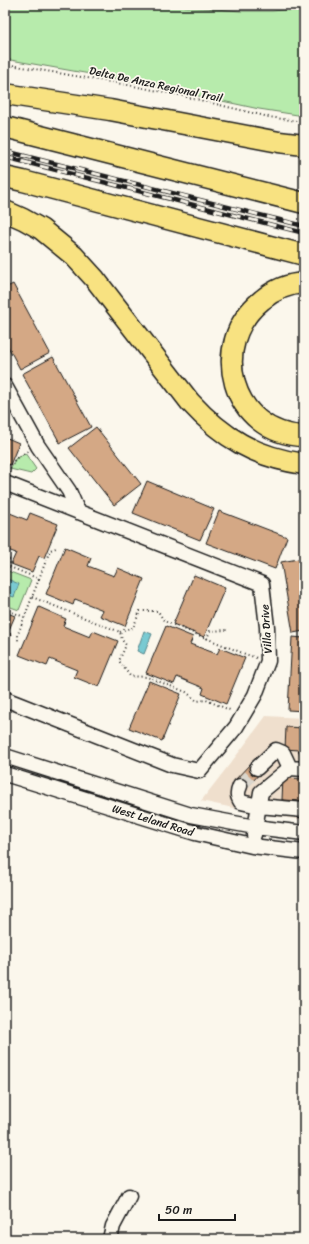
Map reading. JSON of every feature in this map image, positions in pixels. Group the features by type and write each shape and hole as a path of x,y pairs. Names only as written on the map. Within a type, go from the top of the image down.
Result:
{"highway":[{"path":"5,94 79,104 279,142 304,145"},
{"path":"5,127 304,203"},
{"path":"150,164 304,194"},
{"path":"5,178 23,181 304,255"},
{"path":"5,211 41,229 74,256 95,279 190,402 222,433 265,455 304,464"},
{"path":"304,283 284,286 270,293 255,305 239,327 232,352 232,367 233,379 243,404 263,424 293,436 304,436"}],"street":[{"path":"5,386 38,446 69,491 78,512"},
{"name":"Villa Drive","path":"5,699 172,765 199,771 236,727 243,716 255,695 268,661 267,627 262,584 78,512 6,479"},
{"path":"257,768 276,750 283,753 290,768"},
{"name":"West Leland Road","path":"5,756 191,815 255,827 304,833"},
{"path":"252,846 261,792 290,768 304,769"},
{"name":"West Leland Road","path":"5,774 195,833 252,846 304,852"},
{"path":"240,786 238,797 241,802 259,806 304,810"},
{"path":"110,1239 113,1226 129,1196"}],"path":[{"name":"Delta De Anza Regional Trail","path":"5,64 128,85 179,95 269,117 304,122"},
{"path":"6,479 15,459 38,446"},
{"path":"18,641 18,634 50,550 56,548"},
{"path":"5,558 10,560 10,567 39,579"},
{"path":"32,597 120,632 133,628 140,611 158,611 164,621 245,654 268,661"},
{"path":"5,609 24,617"},
{"path":"207,639 210,631 227,630"},
{"path":"120,632 122,640 126,645 119,662 130,676 147,677 186,692 197,701 206,700 243,716"}],"shaded area":[{"path":"266,716 304,718 304,820 266,815 201,801"}],"green space":[{"path":"5,5 166,5 241,11 272,11 304,8 304,116 259,109 130,81 5,59"},
{"path":"25,453 36,469 31,474 10,469 15,459"},
{"path":"5,570 31,580 19,610 5,605"}],"water":[{"path":"5,578 19,584 14,597 5,594"},
{"path":"144,631 152,634 144,654 137,651"}],"building":[{"path":"13,284 50,353 20,369 5,341 5,288"},
{"path":"53,357 91,427 60,443 22,374"},
{"path":"5,425 9,427 5,437"},
{"path":"96,427 141,484 114,505 69,448"},
{"path":"5,437 19,443 10,465 5,463"},
{"path":"147,481 214,509 200,540 133,513"},
{"path":"5,511 27,520 30,513 58,524 44,558 39,556 32,572 11,564 16,553 5,549"},
{"path":"219,511 287,537 275,569 206,543"},
{"path":"65,547 91,558 88,566 114,576 118,568 144,579 125,626 100,616 103,610 75,599 73,605 46,594"},
{"path":"304,558 304,631 293,633 281,562"},
{"path":"194,575 225,588 204,637 173,624"},
{"path":"39,607 66,619 63,626 90,637 93,631 118,641 99,687 74,677 77,670 50,659 47,666 19,655"},
{"path":"5,612 15,616 8,632 11,634 5,647"},
{"path":"166,626 193,637 190,644 217,654 220,648 245,658 226,704 202,694 204,688 177,677 174,684 146,673"},
{"path":"292,637 304,638 304,711 288,710"},
{"path":"149,681 181,694 162,741 129,728"},
{"path":"286,727 304,728 304,753 299,753 299,750 285,749"},
{"path":"251,763 261,772 245,790 234,781"},
{"path":"283,778 304,779 304,801 282,800"}],"tunnel":[{"path":"240,786 257,768"}],"railway":[{"path":"5,151 304,226"},
{"path":"5,157 304,233"}]}
